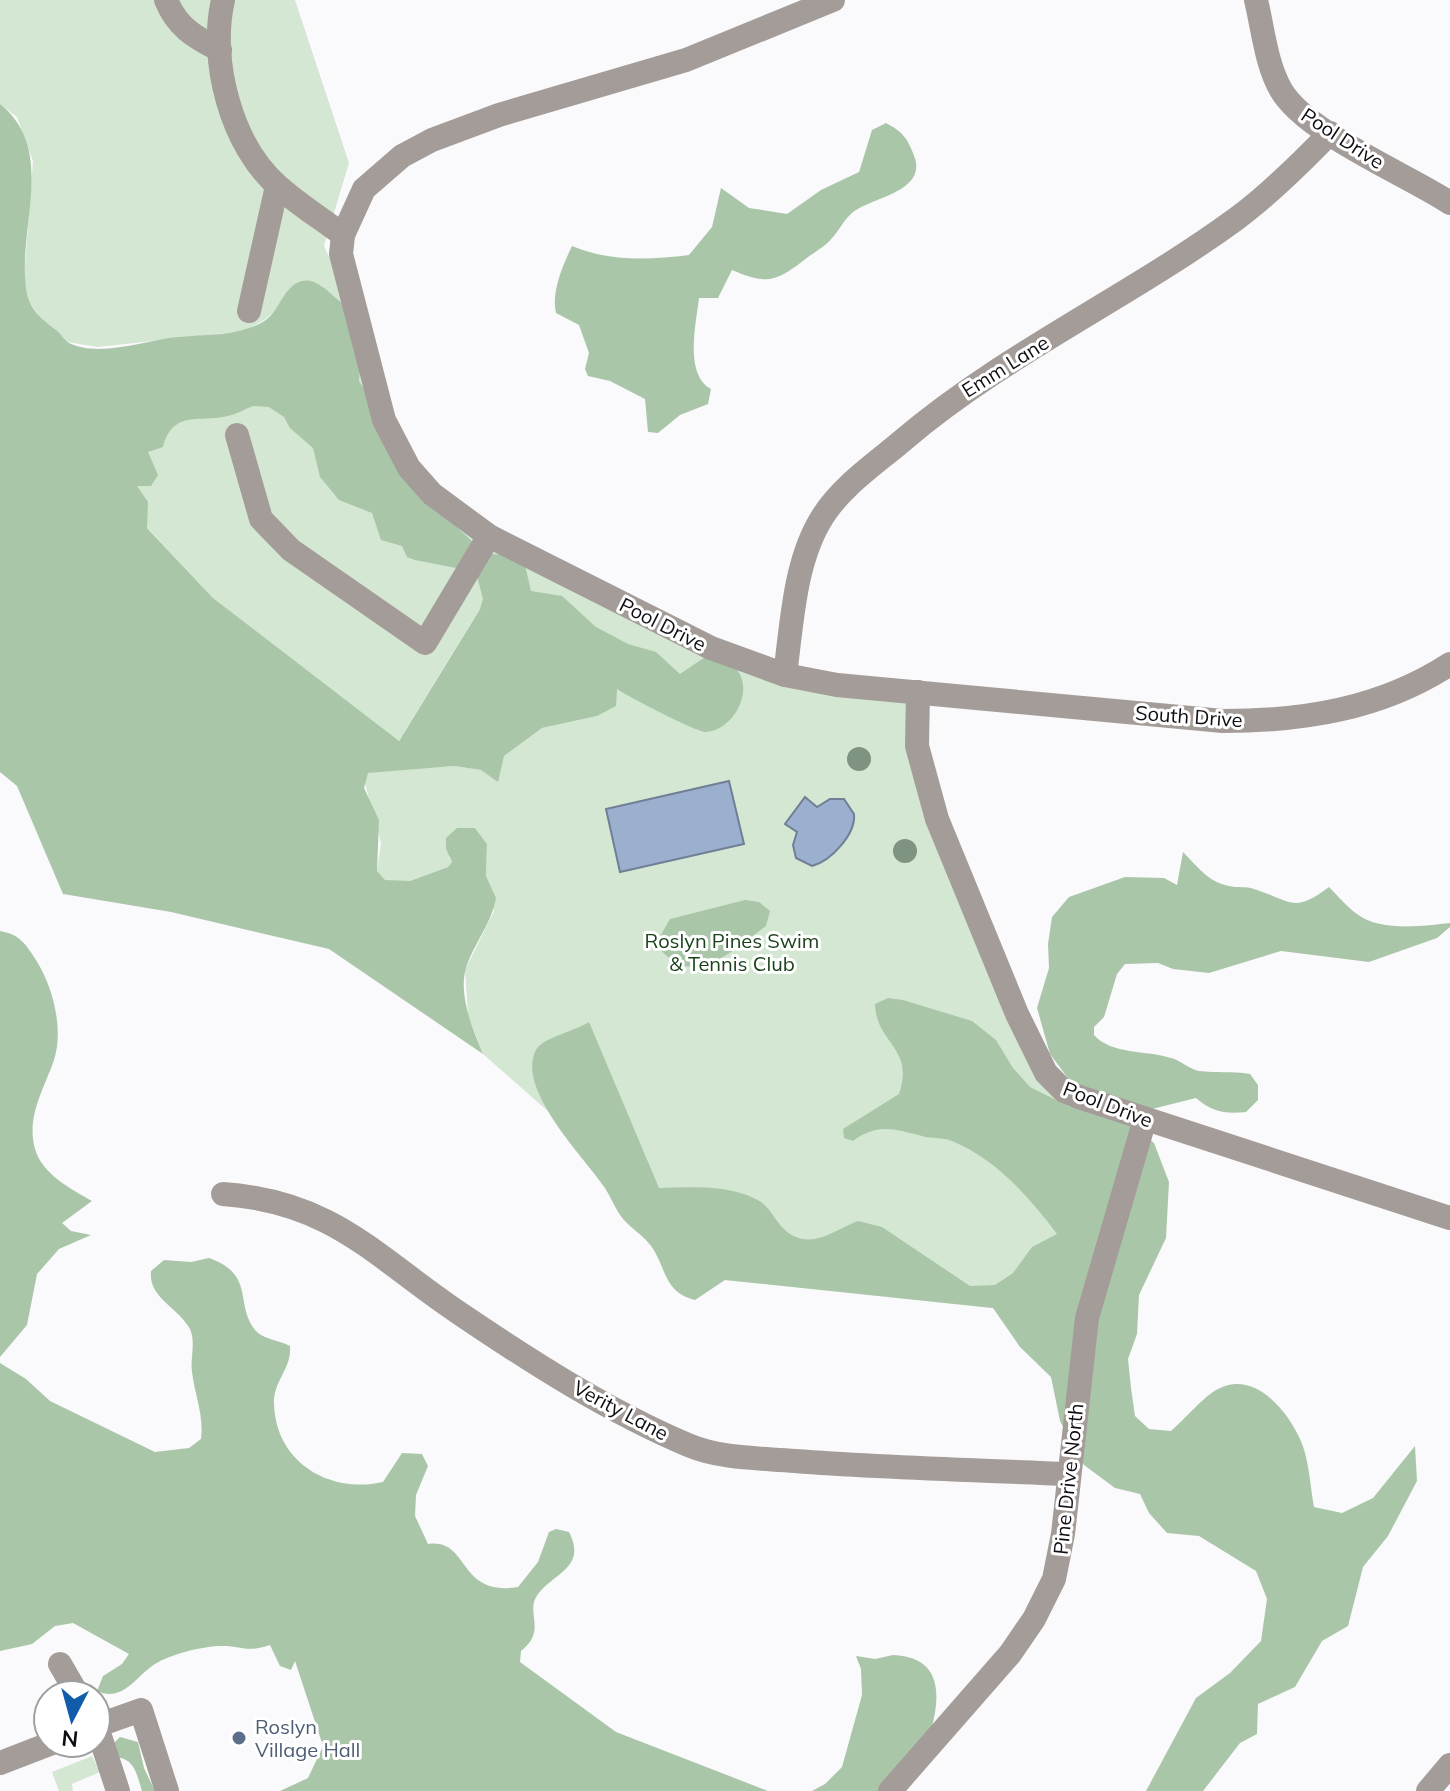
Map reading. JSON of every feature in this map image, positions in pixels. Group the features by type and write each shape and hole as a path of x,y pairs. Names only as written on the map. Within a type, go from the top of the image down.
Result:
{"street":[{"path":"166,0 177,23 193,37 220,50"},
{"path":"223,0 220,50 232,113 251,153 277,186 343,235"},
{"name":"Pool Drive","path":"833,0 686,60 499,115 432,140 402,156 364,189 343,235 341,254 347,287 384,420 409,468 432,494 489,536 711,648 785,675 837,685 918,692 917,746 928,793 1017,1014 1046,1073 1064,1091 1450,1218"},
{"name":"Pool Drive","path":"1256,0 1274,76 1294,106 1330,133 1450,203"},
{"name":"Emm Lane","path":"785,675 794,606 810,542 823,516 843,490 947,402 1236,220 1297,167 1330,133"},
{"path":"249,311 277,186"},
{"path":"237,435 261,519 291,550 425,643 489,536"},
{"name":"South Drive","path":"918,692 1223,721 1282,721 1326,713 1394,693 1450,664"},
{"name":"Pine Drive North","path":"890,1791 1010,1654 1046,1599 1058,1567 1087,1318 1145,1119"},
{"name":"Verity Lane","path":"223,1194 258,1197 303,1208 348,1231 420,1287 522,1355 649,1427 692,1447 723,1455 840,1464 1068,1474"},
{"path":"60,1664 69,1679"},
{"path":"112,1720 141,1710 167,1791"},
{"path":"0,1763 32,1751"},
{"path":"107,1759 118,1791"},
{"path":"1428,1791 1450,1765"}],"green space":[{"path":"0,0 295,0 349,163 324,246 353,309 341,305 321,285 284,296 268,317 244,331 98,347 67,342 43,322 29,303 24,278 33,161 17,117 0,104"},
{"path":"0,104 18,123 27,145 31,168 25,269 27,293 38,314 67,342 95,349 241,330 267,319 295,284 315,282 353,309 353,350 361,360 359,381 449,520 492,554 512,555 524,561 531,591 562,596 596,627 628,644 656,652 680,674 705,657 729,663 738,671 742,681 743,692 735,714 727,723 706,732 677,721 617,689 616,706 597,716 542,728 504,756 498,782 481,770 454,766 368,773 364,788 379,820 377,871 385,880 410,881 448,867 452,862 446,849 446,838 457,828 475,828 487,844 486,876 496,898 469,959 464,978 468,1012 483,1054 329,949 171,912 63,894 17,786 0,772","holes":["253,406 269,407 284,417 290,428 313,448 320,477 339,500 372,513 381,540 402,546 407,557 415,560 476,572 483,599 480,609 399,741 213,598 147,528 148,502 137,486 151,486 158,475 148,452 163,447 173,427 189,420 228,416"]},
{"path":"886,123 903,135 913,153 916,166 913,177 906,185 851,214 827,244 780,276 755,278 732,270 718,298 699,298 694,334 695,360 697,372 711,389 708,404 680,415 658,433 648,432 645,399 610,381 588,376 585,369 589,353 579,325 556,313 555,305 559,279 572,246 601,255 630,258 689,255 712,227 721,188 749,208 787,214 821,190 859,172 872,130"},
{"name":"Roslyn Pines Swim & Tennis Club","path":"359,331 384,420 432,494 711,648 918,692 917,746 1046,1073 1145,1119 1087,1318 668,1274 601,1158 483,1054 468,1015 465,970 494,911 486,876 487,844 475,828 457,828 449,858 453,862 448,867 410,881 385,881 377,871 381,843 364,780 368,773 377,771 454,766 481,770 542,728 597,716 492,603 479,610 398,742 213,598 73,448"},
{"path":"1183,852 1203,873 1232,887 1251,888 1299,903 1329,887 1366,920 1389,926 1450,923 1450,927 1437,938 1369,962 1281,951 1209,973 1173,969 1158,963 1125,964 1117,974 1104,1017 1094,1027 1094,1035 1110,1046 1171,1058 1199,1071 1250,1074 1258,1085 1258,1100 1246,1112 1219,1111 1196,1098 1152,1109 1127,1124 1154,1143 1169,1182 1166,1238 1139,1295 1137,1334 1128,1359 1135,1416 1149,1429 1171,1431 1218,1389 1244,1385 1256,1389 1278,1405 1300,1439 1314,1507 1342,1513 1373,1498 1415,1446 1417,1481 1388,1536 1363,1567 1348,1626 1322,1641 1295,1687 1258,1704 1257,1734 1240,1743 1203,1791 1146,1791 1196,1698 1230,1673 1261,1641 1267,1599 1256,1571 1199,1536 1167,1533 1149,1513 1140,1494 1115,1488 1084,1465 1060,1421 1051,1377 1020,1347 993,1308 725,1280 695,1300 677,1291 651,1246 621,1216 605,1188 556,1123 535,1084 532,1066 539,1046 589,1022 659,1188 725,1189 750,1196 765,1205 785,1230 804,1239 822,1237 858,1221 882,1227 970,1286 995,1285 1013,1273 1032,1247 1057,1234 1010,1180 983,1158 948,1140 886,1129 870,1132 853,1141 844,1138 843,1129 899,1094 903,1078 899,1055 881,1028 875,1004 888,998 903,1000 972,1021 996,1040 1013,1068 1030,1087 1070,1107 1076,1089 1050,1054 1037,1008 1049,968 1048,944 1052,917 1069,897 1125,877 1164,878 1177,885"},
{"path":"745,900 759,902 770,911 766,926 715,961 692,967 680,965 655,945 670,919"},
{"path":"0,931 17,937 29,949 42,971 55,1008 57,1048 34,1114 35,1149 51,1173 92,1201 62,1223 71,1231 91,1235 59,1249 37,1274 27,1325 0,1357"},
{"path":"209,1258 224,1265 239,1281 249,1320 255,1330 290,1346 274,1404 284,1443 295,1458 309,1470 326,1478 363,1485 383,1482 402,1453 422,1454 428,1466 416,1495 415,1516 428,1544 451,1550 474,1576 484,1584 498,1588 518,1587 538,1562 549,1532 556,1529 569,1532 574,1544 572,1561 534,1601 535,1628 529,1643 521,1651 520,1662 616,1732 768,1791 280,1791 308,1778 323,1746 295,1661 291,1670 280,1666 270,1645 250,1649 214,1646 178,1654 155,1664 129,1686 114,1694 112,1679 102,1679 122,1664 129,1654 73,1623 55,1626 32,1644 0,1651 0,1363 26,1379 50,1401 155,1452 189,1448 201,1439 202,1430 192,1372 192,1334 185,1321 154,1288 151,1271 164,1260 191,1262"},
{"path":"893,1655 916,1660 929,1670 936,1686 932,1725 913,1782 906,1791 812,1791 825,1784 842,1767 862,1695 861,1669 856,1656 875,1659"},
{"path":"120,1737 138,1742 144,1768 155,1791 142,1791 131,1764 116,1757 112,1745"},
{"path":"84,1759 94,1759 100,1772 72,1784 73,1791 59,1791 52,1772"}],"water":[{"path":"729,781 744,844 620,872 606,809"},
{"path":"805,797 817,807 830,799 844,799 854,814 851,830 841,846 827,859 812,866 796,858 793,845 797,832 785,824"}],"place":[{"name":"Roslyn Village Hall","path":"239,1738"}]}
